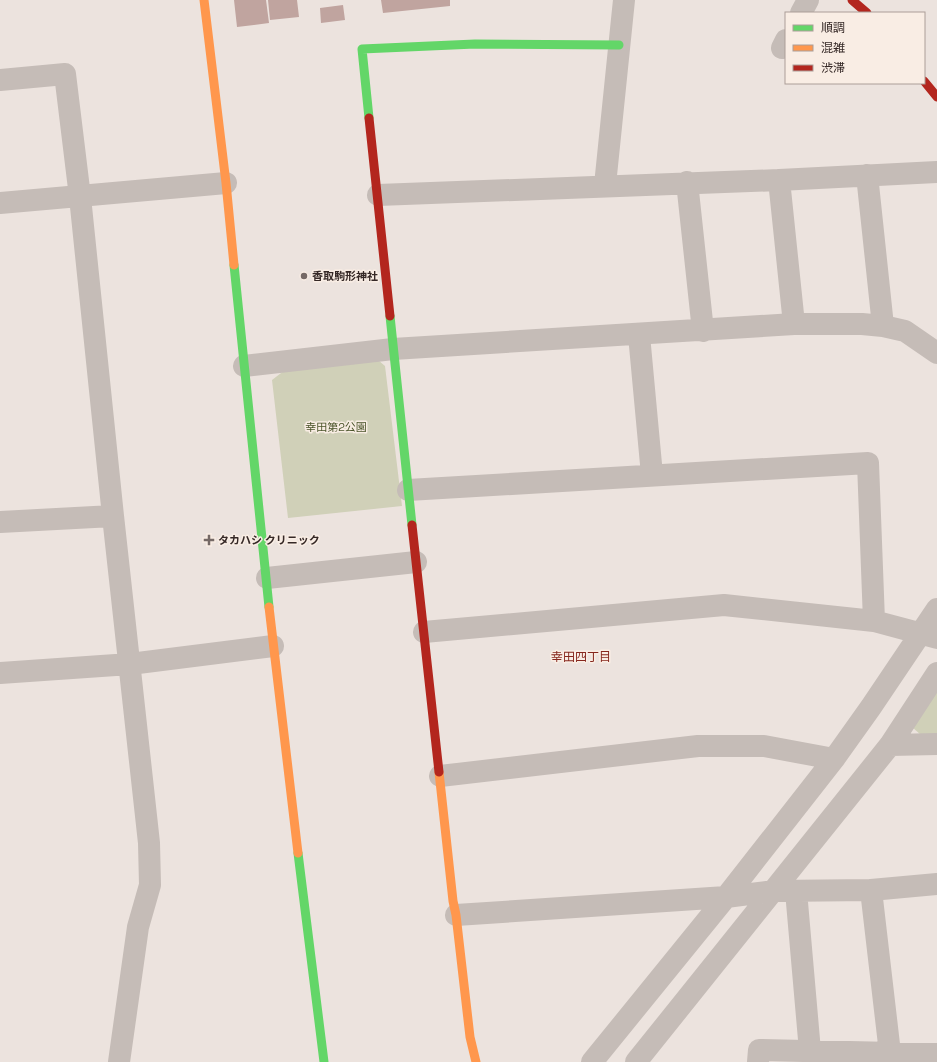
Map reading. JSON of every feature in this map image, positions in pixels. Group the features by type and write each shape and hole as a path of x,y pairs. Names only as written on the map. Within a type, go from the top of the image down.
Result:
{"street":[{"path":"204,0 226,183 273,646 324,1062"},
{"path":"605,186 624,0"},
{"path":"802,12 808,0"},
{"path":"852,0 866,12"},
{"path":"476,1062 470,1037 456,915 453,901 362,49 475,44 619,45"},
{"path":"0,80 65,74 80,196 149,843 150,885 138,927 119,1062"},
{"path":"925,82 937,97"},
{"path":"378,195 687,182 779,180 937,172"},
{"path":"867,175 883,326"},
{"path":"779,180 794,324"},
{"path":"687,182 703,331"},
{"path":"0,203 226,183"},
{"path":"244,366 393,349 640,335 794,324 862,324 883,326 905,331 937,353"},
{"path":"640,335 652,475"},
{"path":"408,490 868,463 874,621"},
{"path":"0,522 113,516"},
{"path":"267,578 416,562"},
{"path":"424,632 724,605 874,621 929,636"},
{"path":"592,1062 726,897 871,708 929,636 937,609"},
{"path":"0,673 130,664 273,646"},
{"path":"636,1062 890,745 937,673"},
{"path":"890,745 937,744"},
{"path":"440,776 698,746 764,746 834,758"},
{"path":"456,915 726,897 774,891 871,890 937,884"},
{"path":"871,890 890,1053"},
{"path":"796,891 810,1050"},
{"path":"758,1062 759,1050 937,1054"}],"green space":[{"name":"幸田第2公園","path":"378,360 385,366 402,506 288,518 272,380 285,370"},
{"path":"937,683 937,735 921,735 912,727"}],"building":[{"path":"234,0 266,0 269,23 237,27"},
{"path":"268,0 297,0 299,17 270,20"},
{"path":"381,0 450,0 450,6 383,13"},
{"path":"343,5 345,20 321,23 320,8"}],"traffic: fast":[{"path":"369,118 362,49 475,44 619,45"},
{"path":"234,265 269,607"},
{"path":"390,316 412,525"},
{"path":"298,853 324,1062"}],"traffic: slow":[{"path":"204,0 226,183 234,265"},
{"path":"269,607 298,853"},
{"path":"439,772 470,1037 476,1062"}],"traffic: jam":[{"path":"852,0 866,12"},
{"path":"925,82 937,97"},
{"path":"369,118 390,316"},
{"path":"412,525 439,772"}],"place":[{"name":"香取駒形神社","path":"304,276"},
{"name":"タカハシ クリニック","path":"209,540"}],"district":[{"name":"幸田四丁目","path":"581,657"}]}
